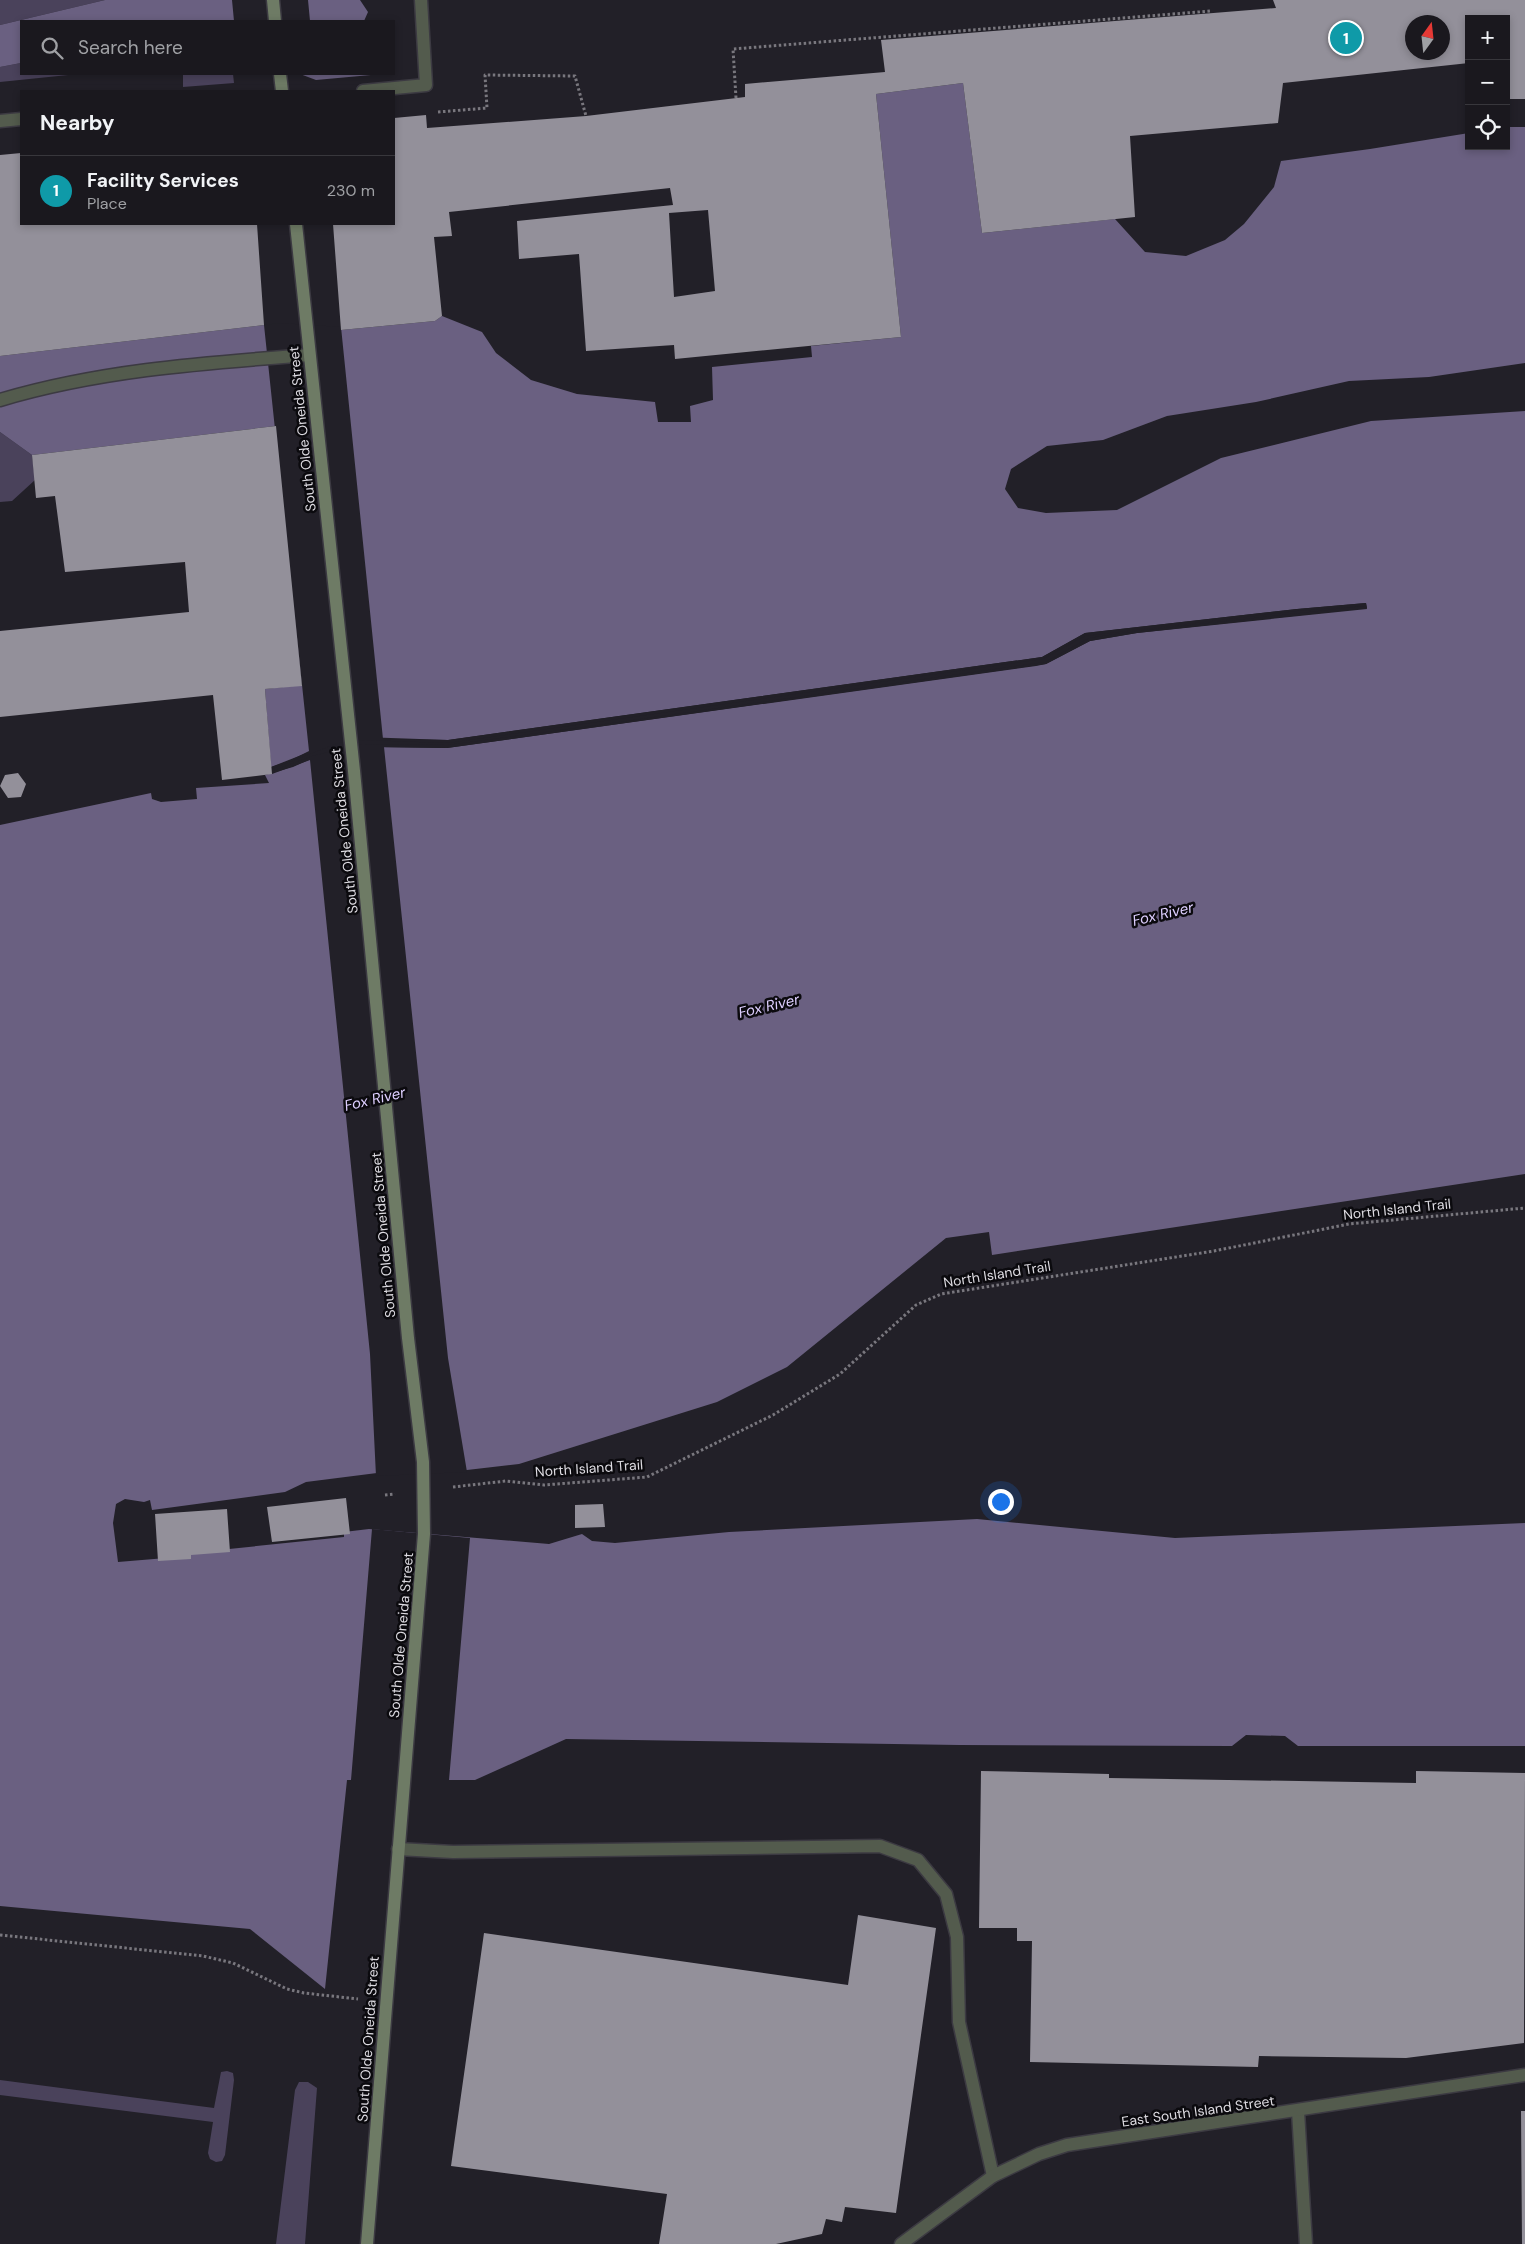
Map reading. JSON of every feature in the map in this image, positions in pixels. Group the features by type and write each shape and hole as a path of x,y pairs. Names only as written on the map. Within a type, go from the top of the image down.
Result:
{"street":[{"path":"273,0 275,20"},
{"path":"374,90 426,85 421,0"},
{"path":"0,121 20,119"},
{"name":"South Olde Oneida Street","path":"296,225 354,770 407,1328 423,1476 424,1534 367,2244"},
{"path":"0,400 65,382 145,370 229,360 309,354"},
{"path":"398,1849 453,1852 880,1846 918,1860 946,1894 957,1937 959,2022 993,2176"},
{"name":"East South Island Street","path":"901,2244 993,2176 1039,2154 1067,2146 1525,2075"},
{"path":"1298,2111 1306,2244"}],"path":[{"path":"736,98 733,49 1211,11"},
{"path":"431,113 487,108 485,75 575,76 586,116"},
{"name":"North Island Trail","path":"464,1486 506,1481 544,1485 647,1478 773,1415 840,1374 916,1305 941,1294 1214,1251 1349,1224 1525,1208"},
{"path":"0,1935 203,1956 233,1963 287,1989 304,1993 386,2003"}],"shaded area":[{"path":"0,0 105,0 20,20 0,25"},
{"path":"20,63 20,75 68,75 0,82 0,67"},
{"path":"183,75 233,75 234,83 183,87"},
{"path":"0,432 32,455 35,480 12,501 0,502"},
{"path":"221,2072 233,2073 234,2080 225,2155 222,2161 216,2162 210,2159 208,2153 213,2122 0,2095 0,2080 214,2108"},
{"path":"299,2082 308,2082 317,2088 305,2244 276,2244 295,2090"}],"water":[{"path":"105,0 360,0 368,12 364,20 21,20"},
{"path":"20,20 20,63 0,67 0,25"},
{"path":"303,75 371,75 316,80"},
{"name":"Fox River","path":"963,83 982,233 1115,219 1145,252 1186,256 1225,240 1244,224 1274,187 1281,161 1465,134 1465,150 1510,150 1510,127 1525,127 1525,363 1429,377 1349,381 1256,402 1167,416 1103,440 1047,446 1011,469 1005,489 1018,508 1046,513 1117,510 1221,458 1371,421 1525,411 1525,1174 992,1255 989,1232 946,1238 787,1367 717,1402 519,1464 467,1470 377,1473 306,1482 285,1492 152,1510 150,1500 144,1502 125,1499 116,1504 113,1523 118,1562 190,1556 190,1553 344,1537 344,1532 369,1529 549,1544 582,1534 592,1541 615,1543 729,1532 977,1519 1175,1538 1525,1523 1525,1746 1298,1746 1285,1736 1246,1735 1232,1746 959,1745 566,1739 475,1780 347,1780 325,1989 250,1929 0,1906 0,825 151,793 152,799 161,802 197,799 196,788 269,783 265,775 293,767 313,758 362,747 447,748 1046,664 1090,641 1137,633 1367,608 1366,603 1297,609 1085,633 1042,657 448,740 362,737 337,741 271,767 265,689 302,685 276,426 32,455 0,432 0,356 264,325 341,330 435,321 442,316 482,332 496,353 531,380 577,394 655,402 658,422 691,422 690,406 713,400 712,367 812,357 811,346 901,337 876,94"}],"pier":[{"path":"232,0 308,0 310,20 234,20"},
{"path":"280,323 341,327 383,739 448,740 1042,657 1085,633 1366,603 1367,609 1137,633 1090,641 1046,664 1036,666 447,748 384,747 448,1358 467,1472 376,1476 370,1354 310,760 272,774 272,771 312,756 362,744 447,745 598,725 1045,662 1089,638 1136,631 1364,606 1297,611 1085,636 1043,659 448,743 362,740 338,743 272,769 271,767 309,751 264,325"},
{"path":"372,1529 470,1538 449,1780 351,1780"}],"building":[{"path":"1273,0 1525,0 1525,99 1510,99 1510,15 1465,15 1465,63 1283,83 1278,123 1130,136 1135,217 982,233 963,83 876,94 901,337 675,359 674,345 586,351 579,254 519,259 517,221 673,205 670,188 449,212 452,236 434,237 442,316 435,321 341,330 333,225 395,225 395,118 426,115 427,128 586,116 745,97 745,84 885,72 881,40 1276,8","holes":["708,210 715,291 674,297 669,213"]},
{"path":"20,153 20,225 257,225 264,325 0,356 0,155"},
{"path":"276,426 302,686 265,689 272,774 222,780 213,695 0,717 0,631 189,612 185,562 65,572 55,496 36,498 32,455"},
{"path":"18,773 26,784 21,797 8,798 0,786 5,775"},
{"path":"346,1498 350,1534 272,1542 267,1507"},
{"path":"603,1504 605,1527 575,1528 575,1505"},
{"path":"227,1509 230,1552 191,1555 191,1559 158,1561 155,1514"},
{"path":"981,1771 1109,1774 1109,1778 1416,1783 1416,1771 1525,1773 1524,2043 1406,2058 1259,2056 1258,2067 1030,2062 1032,1941 1017,1941 1017,1928 979,1928"},
{"path":"858,1915 936,1928 896,2213 845,2207 842,2222 826,2219 822,2234 776,2244 659,2244 667,2194 451,2166 484,1933 848,1985"},
{"path":"1521,2111 1525,2111 1525,2244 1522,2244"}],"place":[{"name":"Facility Services","path":"1346,38"}]}
